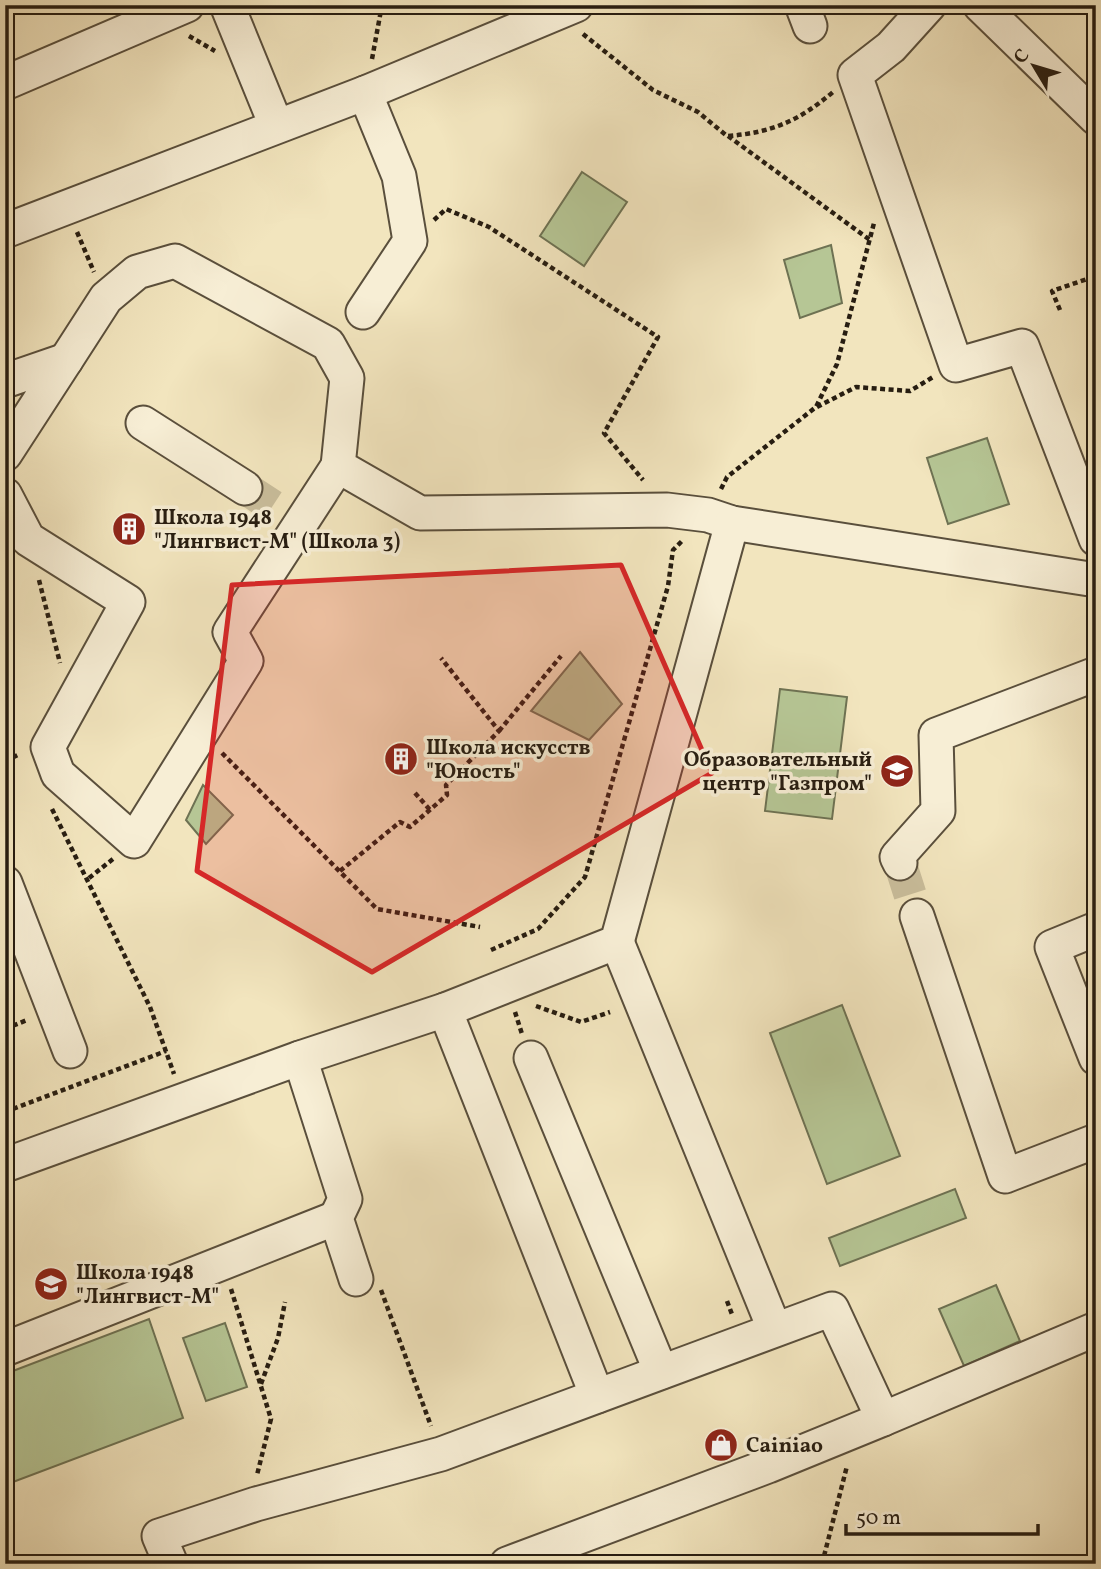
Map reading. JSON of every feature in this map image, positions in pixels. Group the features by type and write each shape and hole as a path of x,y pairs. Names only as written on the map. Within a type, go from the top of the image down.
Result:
{"street":[{"path":"227,5 276,125"},
{"path":"929,5 891,47 855,75 956,365 1022,346 1096,539"},
{"path":"980,5 1096,117"},
{"path":"5,231 67,210 276,125 365,93 566,9"},
{"path":"5,83 173,11"},
{"path":"363,312 410,242 399,176 365,93"},
{"path":"5,454 106,298 137,272 175,261 328,344 347,379 338,466 289,516 230,632 246,661 134,841 58,774 48,747 128,602 28,539 5,495"},
{"path":"5,381 66,360"},
{"path":"143,423 245,488"},
{"path":"338,466 420,513 667,510 1096,580"},
{"path":"720,519 617,942 775,1328"},
{"path":"900,863 897,857 938,811 936,735 1096,674"},
{"path":"5,883 70,1051"},
{"path":"917,916 1005,1176 1096,1141"},
{"path":"1096,929 1052,947 1096,1058"},
{"path":"5,1165 300,1058 508,992 617,942"},
{"path":"445,1010 597,1396"},
{"path":"5,1349 336,1218 345,1199 300,1058"},
{"path":"530,1058 661,1372"},
{"path":"336,1218 368,1284"},
{"path":"170,1564 159,1536 256,1504 441,1454 832,1309 869,1425"},
{"path":"507,1564 869,1425 1096,1329"}],"path":[{"path":"365,93 382,5"},
{"path":"566,9 653,90 698,112 870,240"},
{"path":"173,11 257,78"},
{"path":"727,136 763,133 813,109 855,75"},
{"path":"410,242 446,209 489,227 658,337 604,433 667,510"},
{"path":"67,210 106,298"},
{"path":"816,407 837,364 876,217"},
{"path":"1060,310 1052,291 1096,276"},
{"path":"720,519 727,477 816,407 856,387 910,391 923,384"},
{"path":"28,539 71,704"},
{"path":"491,950 538,929 585,877 668,586 673,550"},
{"path":"340,872 400,822 410,827 431,811 447,795 446,785 499,731 561,656"},
{"path":"441,658 499,731"},
{"path":"201,733 377,909 480,927"},
{"path":"5,761 22,754 28,765"},
{"path":"415,793 431,811"},
{"path":"47,799 134,972 166,1051 180,1101"},
{"path":"508,992 581,1022 610,1012"},
{"path":"508,992 530,1058"},
{"path":"5,1112 166,1051"},
{"path":"368,1284 441,1454"},
{"path":"233,1294 271,1419 254,1487 256,1504"},
{"path":"260,1385 278,1338 285,1302"},
{"path":"822,1564 869,1425"}],"highlighted area":[{"path":"621,565 712,773 372,972 197,871 232,585"}],"green space":[{"path":"582,172 627,202 584,266 540,236"},
{"path":"831,245 842,303 800,318 784,260"},
{"path":"987,438 1009,504 948,524 927,458"},
{"path":"580,652 622,704 589,740 531,711"},
{"path":"780,689 847,697 832,819 765,811"},
{"path":"203,785 233,815 206,844 186,820"},
{"path":"842,1005 900,1156 827,1184 770,1033"},
{"path":"955,1189 966,1218 840,1266 829,1238"},
{"path":"996,1285 1020,1341 964,1366 939,1309"},
{"path":"149,1319 183,1418 5,1485 5,1374"},
{"path":"225,1323 247,1387 206,1401 183,1338"}],"tunnel":[{"path":"245,488 277,509"},
{"path":"900,863 917,916"}],"place":[{"name":"Школа 1948 \"Лингвист-М\" (Школа 3)","path":"129,529"},
{"name":"Школа искусств \"Юность\"","path":"401,759"},
{"name":"Образовательный центр \"Газпром\"","path":"897,771"},
{"name":"Школа 1948 \"Лингвист-М\"","path":"51,1284"},
{"name":"Cainiao","path":"721,1445"}]}
